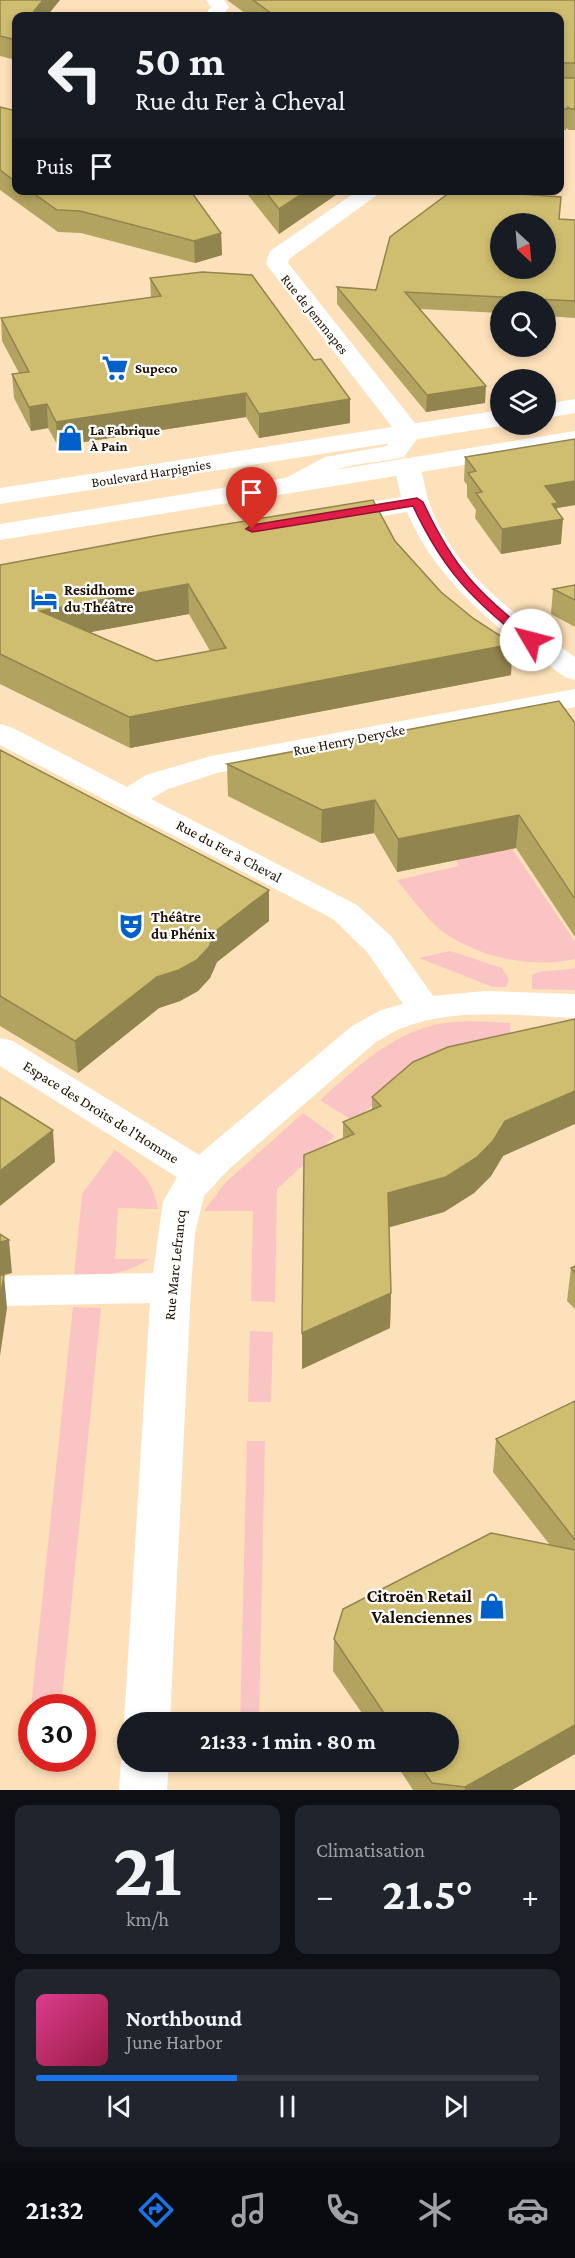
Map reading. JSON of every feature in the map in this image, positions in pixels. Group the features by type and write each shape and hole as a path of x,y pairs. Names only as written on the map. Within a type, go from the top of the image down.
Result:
{"street":[{"name":"Rue de Jemmapes","path":"367,195 278,256 277,264 409,432"},
{"path":"556,409 575,406"},
{"name":"Boulevard Harpignies","path":"0,496 490,420"},
{"path":"295,484 334,462 395,452 409,432"},
{"path":"0,532 575,439"},
{"path":"407,466 417,502 427,526 443,554 476,595 502,619 575,671"},
{"path":"307,520 417,502"},
{"name":"Rue Henry Derycke","path":"129,799 157,782 204,767 575,698"},
{"name":"Rue du Fer à Cheval","path":"0,733 345,912 358,921 381,945 424,1009"},
{"name":"Rue Marc Lefrancq","path":"148,1712 171,1288 176,1233 182,1203 190,1187 201,1174 364,1034 393,1018 424,1009 464,1003 575,1006"},
{"name":"Espace des Droits de l'Homme","path":"0,1050 201,1174"},
{"path":"0,1291 171,1288"},
{"path":"143,1790 144,1772"}],"shaded area":[{"path":"505,838 575,942 575,959 560,962 511,960 465,945 436,926 397,880 459,866 450,849"},
{"path":"450,951 502,968 509,979 506,987 493,987 419,958"},
{"path":"575,968 575,990 532,989 532,975"},
{"path":"471,1021 510,1023 510,1048 411,1075 353,1121 320,1100 371,1057 399,1039 435,1025"},
{"path":"303,1113 335,1136 277,1189 275,1302 251,1301 253,1211 204,1211 225,1183"},
{"path":"115,1150 143,1175 156,1199 158,1209 118,1208 115,1259 149,1259 122,1272 74,1277 82,1194"},
{"path":"73,1307 101,1308 62,1694 32,1694"},
{"path":"250,1331 273,1332 271,1402 248,1402"},
{"path":"247,1441 265,1441 259,1712 240,1712"}],"building":[{"path":"0,0 43,0 34,11 39,12 12,12 12,39 0,36"},
{"path":"253,0 575,0 575,63 564,63 564,12 270,12"},
{"path":"564,78 575,78 575,109 568,107 564,109"},
{"path":"0,107 12,110 12,179 0,170"},
{"path":"36,195 194,195 221,233 194,241 80,211 57,210"},
{"path":"268,195 300,195 279,209"},
{"path":"446,195 561,197 559,219 575,220 575,301 556,300 556,291 490,291 490,296 405,292 486,386 427,395 337,287 376,290 390,237"},
{"path":"202,272 252,275 314,360 321,359 350,399 259,414 246,393 56,422 47,404 29,407 12,374 29,372 1,318 161,296 150,278"},
{"path":"575,439 575,481 545,486 558,503 552,504 563,519 502,529 476,493 482,492 468,473 476,471 465,457"},
{"path":"373,500 395,541 441,592 474,619 513,644 129,717 0,654 0,565 160,535","holes":["188,584 226,648 156,661 40,611"]},
{"path":"575,585 575,600 553,589"},
{"path":"559,701 575,723 575,899 519,815 398,839 375,800 322,810 227,764"},
{"name":"Théâtre du Phénix","path":"0,750 269,890 216,931 209,947 197,960 179,970 157,977 75,1041 0,996"},
{"path":"575,1019 575,1091 505,1121 493,1141 476,1158 446,1177 388,1193 391,1293 302,1333 304,1155 354,1134 343,1122 381,1106 372,1097 413,1062 448,1047"},
{"path":"0,1097 53,1130 0,1171"},
{"path":"0,1234 9,1240 0,1242"},
{"path":"0,1275 4,1275 0,1299"},
{"path":"575,1401 575,1540 496,1439"},
{"name":"Citroën Retail Valenciennes","path":"491,1533 575,1550 575,1725 465,1787 432,1783 424,1772 459,1772 459,1712 383,1712 334,1639 343,1609"}],"place":[{"name":"Supeco","path":"115,368"},
{"name":"La Fabrique À Pain","path":"70,438"},
{"name":"Residhome du Théâtre","path":"44,599"},
{"name":"Théâtre du Phénix","path":"131,926"},
{"name":"Citroën Retail Valenciennes","path":"492,1606"}],"route":[{"path":"252,529 417,502 434,539 461,578 489,608 531,640"}]}
